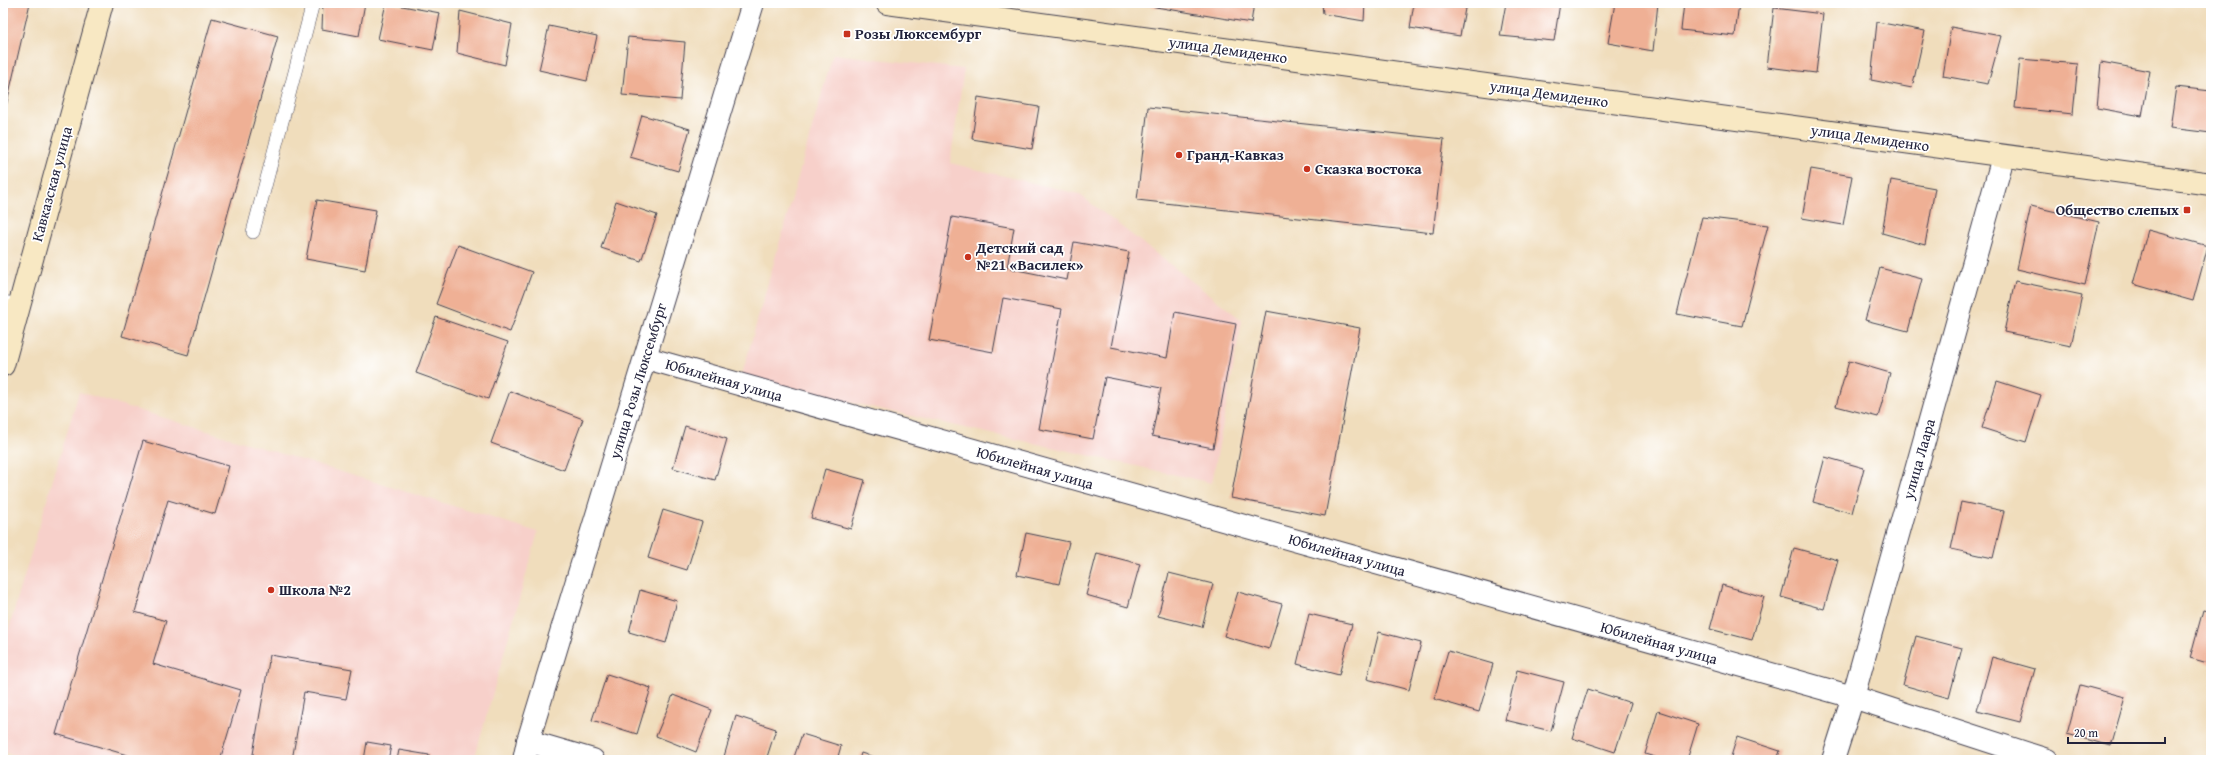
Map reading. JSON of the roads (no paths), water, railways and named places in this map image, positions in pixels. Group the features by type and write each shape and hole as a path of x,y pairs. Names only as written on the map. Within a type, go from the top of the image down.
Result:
{"main road":[{"name":"Кавказская улица","path":"3,366 11,304 102,3"},
{"name":"улица Демиденко","path":"887,3 2003,157 2211,184"}],"street":[{"name":"улица Розы Люксембург","path":"526,750 753,3"},
{"name":"улица Лаара","path":"1833,760 1853,697 2003,157"},
{"name":"Юбилейная улица","path":"646,358 1853,697 2047,760"},
{"path":"526,750 593,760"}],"lane":[{"path":"252,232 312,3"}],"place":[{"name":"Розы Люксембург","path":"847,34"},
{"name":"Гранд-Кавказ","path":"1179,155"},
{"name":"Сказка востока","path":"1307,169"},
{"name":"Общество слепых","path":"2187,210"},
{"name":"Детский сад №21 «Василек»","path":"968,257"},
{"name":"Школа №2","path":"271,590"}]}
